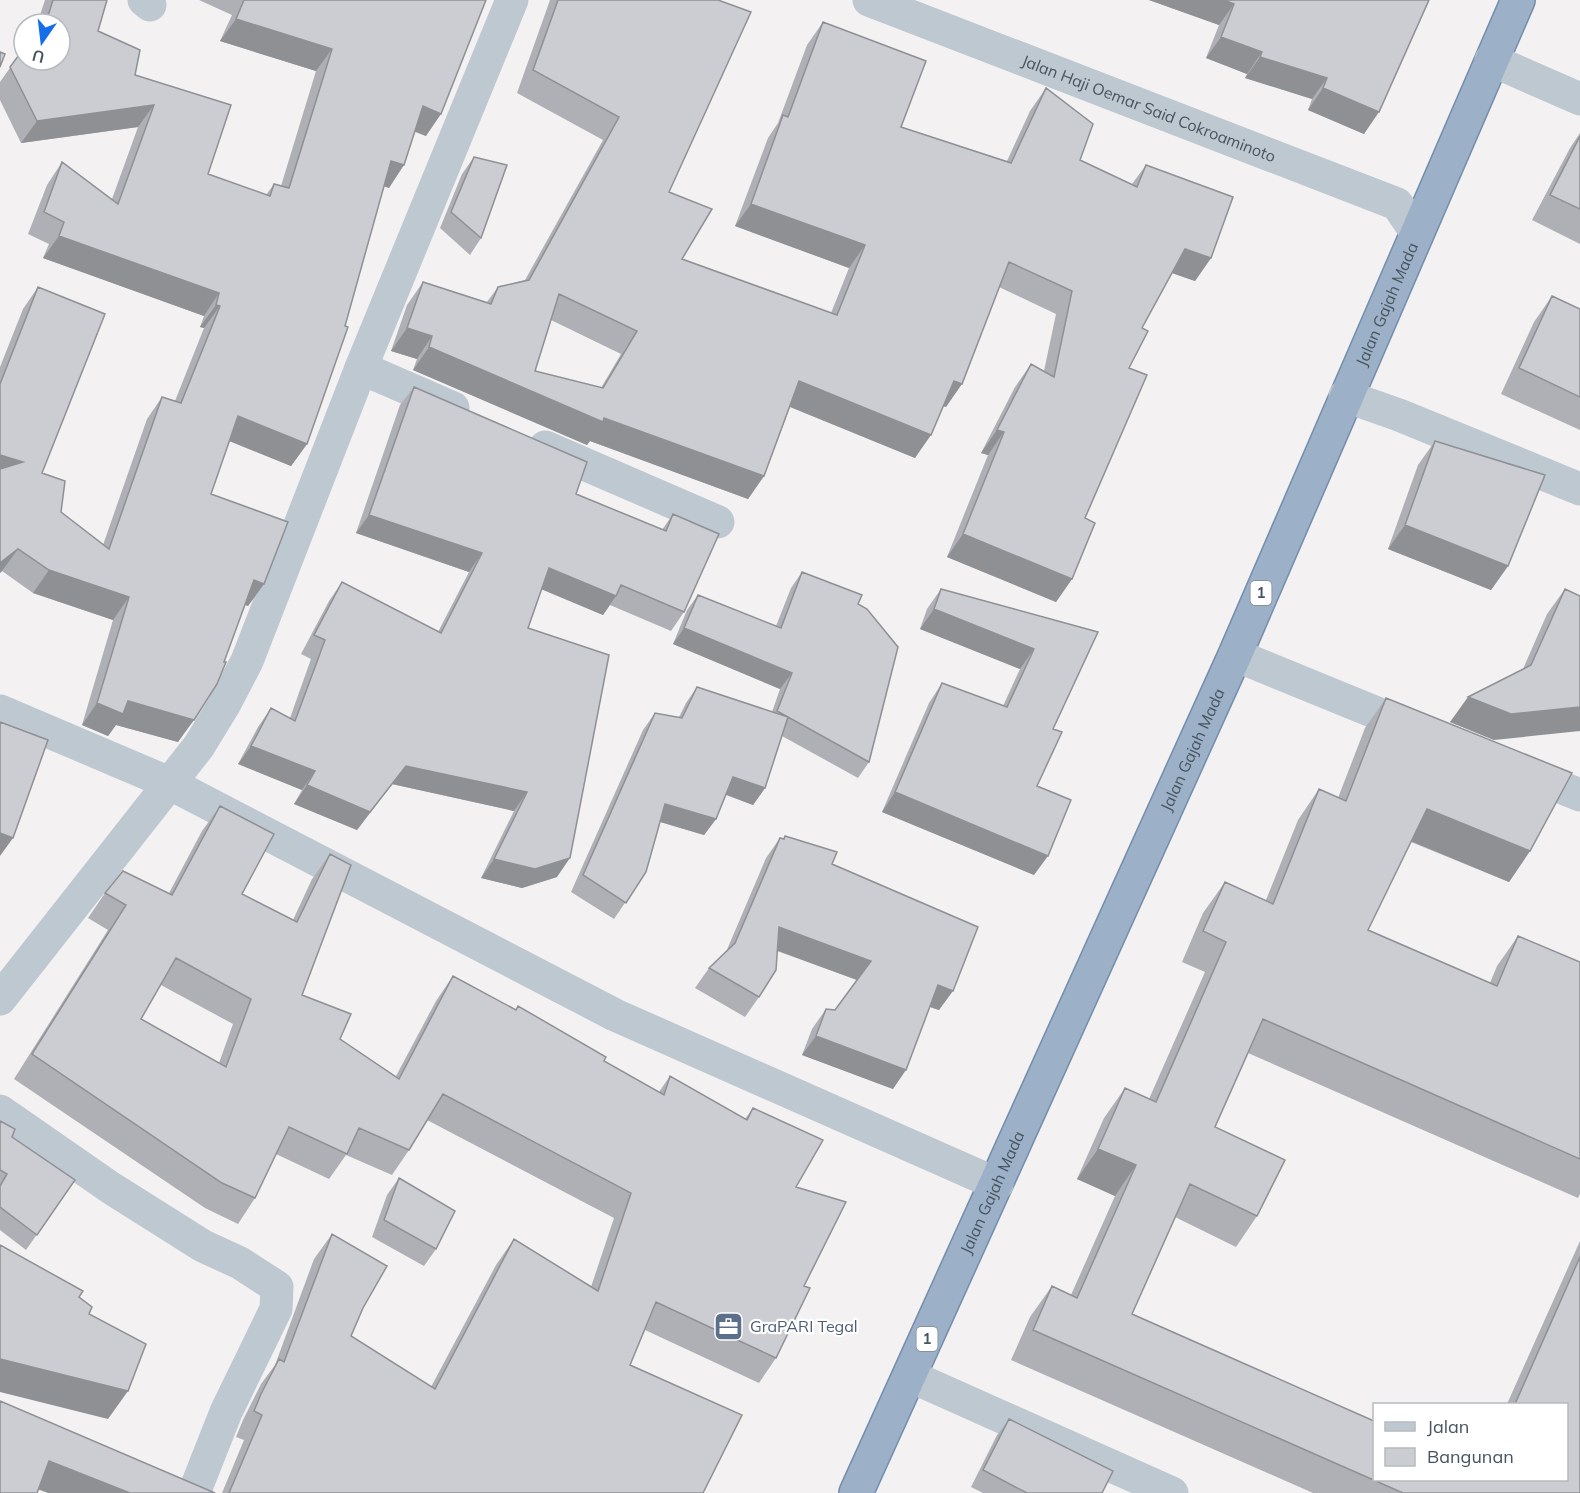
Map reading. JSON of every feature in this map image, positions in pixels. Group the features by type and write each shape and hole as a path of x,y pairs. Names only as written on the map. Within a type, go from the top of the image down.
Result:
{"highway":[{"name":"Jalan Gajah Mada","path":"856,1493 1235,655 1518,0"}],"street":[{"path":"0,999 167,783 199,746 247,661 361,368 512,0"},
{"name":"Jalan Haji Oemar Said Cokroaminoto","path":"869,0 1397,204 1416,232"},
{"path":"1491,60 1580,99"},
{"path":"361,368 480,419"},
{"path":"1345,396 1399,415 1580,489"},
{"path":"513,433 718,522"},
{"path":"1235,655 1440,738"},
{"path":"0,711 167,783 615,1015 997,1184"},
{"path":"1494,760 1580,795"},
{"path":"0,1111 111,1188 203,1246 240,1263 277,1287 276,1310 226,1412 194,1493"},
{"path":"909,1376 1172,1493"}],"building":[{"path":"53,0 107,0 98,31 140,50 135,75 231,105 208,174 270,196 274,184 289,188 332,49 236,19 244,0 486,0 441,114 423,106 404,165 391,161 345,326 348,327 307,444 238,416 211,494 288,522 264,584 254,580 217,684 194,720 128,701 123,714 97,703 129,597 49,570 18,549 0,563 0,469 23,462 0,455 0,384 38,287 105,314 42,473 65,481 61,512 109,549 162,397 181,403 220,306 216,305 219,293 59,236 64,222 44,212 62,162 118,204 154,105 37,121 12,72 72,72 72,12 49,12"},
{"path":"558,0 718,0 751,12 669,192 712,209 682,259 837,315 865,245 751,204 783,115 788,117 823,22 926,61 901,127 1011,163 1046,88 1093,124 1080,160 1137,187 1146,165 1233,197 1211,258 1185,249 1142,328 1148,331 1129,368 1147,375 1085,518 1095,523 1072,579 963,534 1004,432 997,430 1031,364 1054,377 1072,291 1009,262 962,384 954,381 931,435 799,381 764,476 604,418 603,422 429,347 432,336 407,328 423,282 491,304 498,287 529,280 619,117 533,70","holes":["559,294 637,331 603,388 535,371"]},
{"path":"1224,0 1429,0 1379,112 1323,88 1327,78 1260,57 1262,52 1221,37 1234,4"},
{"path":"0,52 5,54 0,67"},
{"path":"1580,136 1580,209 1550,195"},
{"path":"474,157 507,165 481,238 451,212"},
{"path":"1552,296 1580,309 1580,397 1519,368"},
{"path":"414,387 587,462 576,494 666,531 673,514 719,534 684,612 621,585 616,596 549,568 528,628 609,655 570,858 535,869 494,859 527,792 406,766 370,812 307,785 315,771 251,746 271,708 295,721 325,640 314,635 342,582 441,633 482,553 369,515"},
{"path":"1435,441 1545,475 1508,566 1405,525"},
{"path":"802,572 862,595 858,604 867,609 898,647 869,762 777,711 792,673 684,628 698,595 781,628"},
{"path":"941,589 1098,632 1053,729 1062,732 1037,786 1071,800 1048,856 895,792 942,683 1007,707 1034,649 934,609"},
{"path":"1565,589 1580,596 1580,707 1511,714 1468,697 1531,665"},
{"path":"697,687 788,717 765,788 733,777 716,819 665,804 646,872 626,903 583,875 655,713 682,718"},
{"path":"1386,698 1572,773 1530,851 1427,809 1368,930 1497,986 1518,936 1580,962 1580,1159 1263,1019 1215,1127 1285,1160 1257,1216 1190,1184 1132,1314 1373,1421 1373,1480 1033,1330 1052,1286 1077,1298 1136,1165 1098,1149 1125,1088 1156,1102 1226,942 1203,931 1225,882 1273,904 1319,789 1346,801"},
{"path":"0,722 48,740 13,838 0,833"},
{"path":"220,806 274,834 242,894 297,922 330,854 351,865 302,995 351,1014 340,1039 399,1079 453,976 516,1010 518,1006 606,1057 604,1061 664,1095 670,1076 747,1120 753,1108 823,1140 796,1187 846,1202 804,1286 810,1288 776,1358 656,1302 630,1365 742,1415 703,1493 229,1493 262,1415 254,1411 279,1359 284,1362 332,1234 387,1266 363,1308 351,1336 435,1389 514,1239 598,1291 631,1193 443,1094 409,1150 359,1128 347,1154 289,1127 255,1198 222,1183 32,1054 126,905 105,893 123,871 172,895","holes":["176,958 251,999 226,1067 141,1019"]},
{"path":"785,836 837,852 832,864 978,927 953,991 938,985 906,1070 816,1036 826,1009 835,1010 871,961 779,927 776,970 759,997 709,968 735,943 780,838 784,839"},
{"path":"0,1121 15,1129 12,1137 75,1180 37,1235 0,1207 0,1186 7,1174 0,1170"},
{"path":"399,1178 455,1211 436,1249 384,1220"},
{"path":"0,1245 83,1291 79,1297 92,1307 89,1314 146,1344 128,1391 0,1359"},
{"path":"1580,1257 1580,1493 1403,1493 1376,1481 1568,1481 1568,1403 1515,1403"},
{"path":"0,1401 215,1493 130,1493 49,1461 37,1493 0,1493"},
{"path":"1009,1419 1113,1471 1102,1493 1027,1493 983,1470"}],"place":[{"name":"GraPARI Tegal","path":"729,1326"}]}
